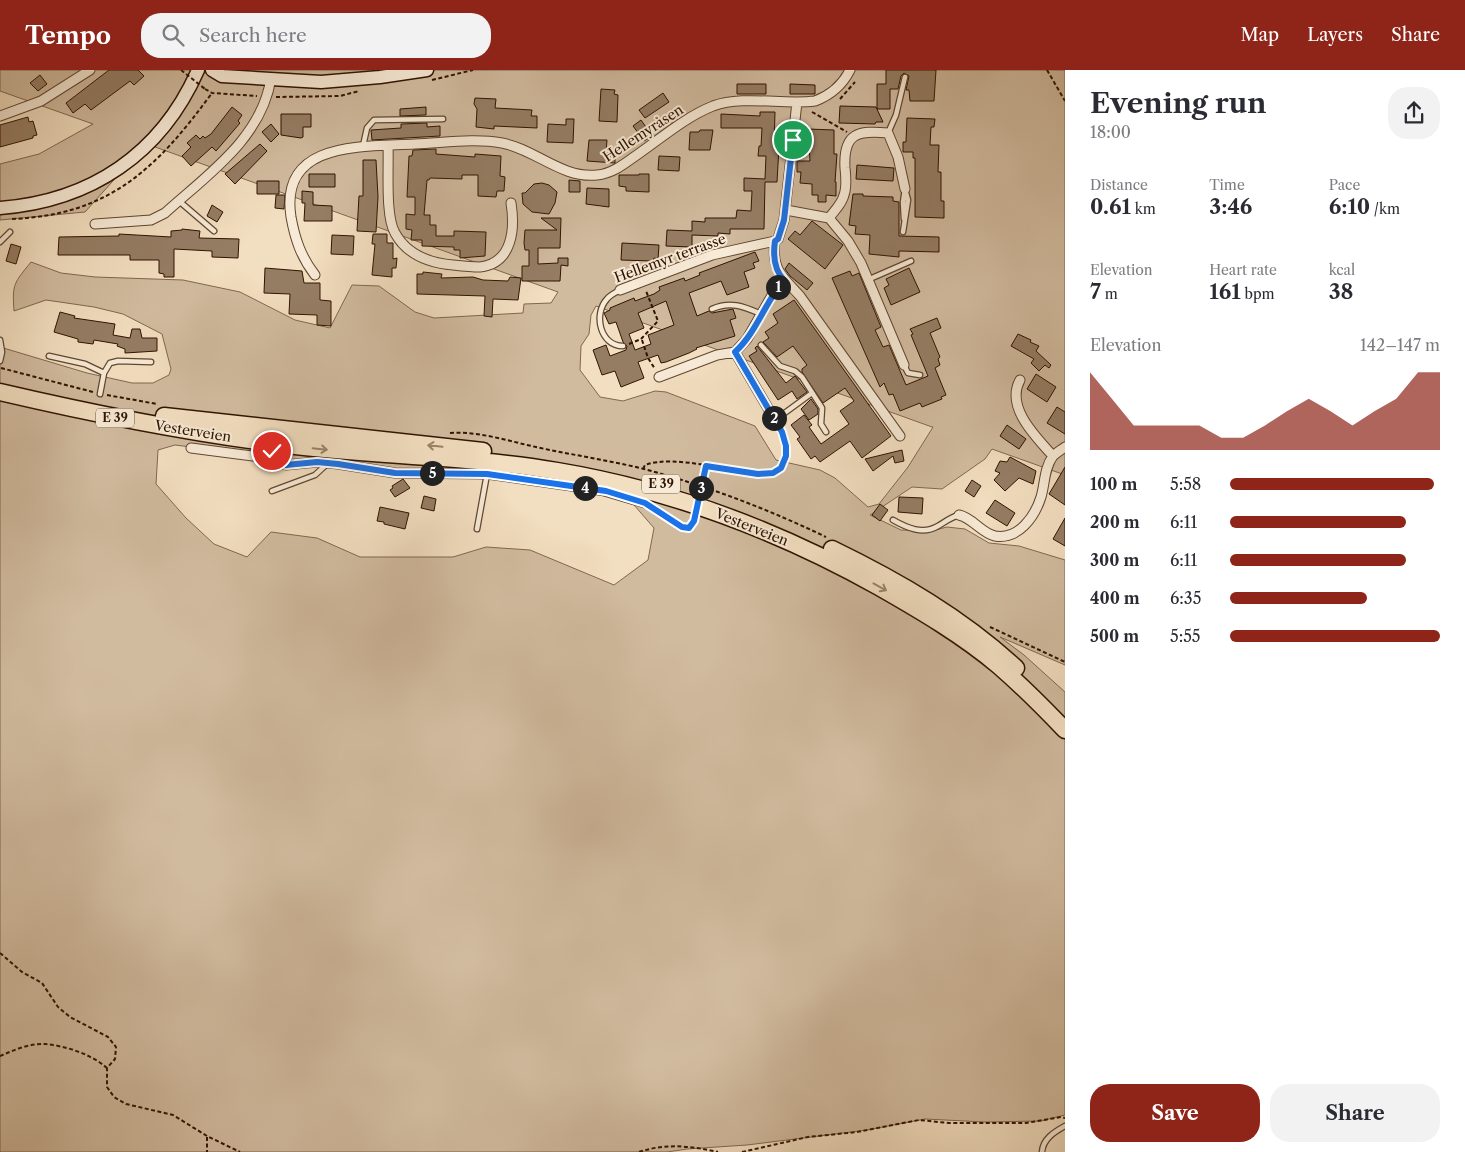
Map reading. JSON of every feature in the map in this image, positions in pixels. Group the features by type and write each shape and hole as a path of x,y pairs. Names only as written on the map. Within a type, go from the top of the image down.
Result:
{"highway":[{"name":"Vesterveien","path":"0,381 129,411 193,420 274,444 482,451 557,461 630,476 711,499 799,534 850,558 925,599 997,650 1065,714"},
{"name":"Vesterveien","path":"0,392 129,421 274,444 483,462 556,471 619,483 739,520 839,565 942,624 998,665 1065,730"}],"street":[{"path":"0,116 41,101 90,70"},
{"path":"0,208 40,203 66,196 87,188 124,165 139,154 164,126 183,99 198,70"},
{"path":"212,70 222,76 321,82 427,70"},
{"path":"239,70 271,78"},
{"path":"850,70 842,84 827,96 815,101 797,102 786,210 782,231 775,241 775,264 784,280 800,296 900,436"},
{"path":"95,224 151,220 165,213 234,149 248,133 266,102 271,78"},
{"name":"Hellemyråsen","path":"315,275 295,239 290,208 292,185 302,169 317,157 329,152 363,146 454,142 500,143 520,148 574,173 599,175 616,169 704,110 716,105 741,102 797,102"},
{"path":"829,218 844,195 845,152 852,137 863,132 888,133 898,157 905,189"},
{"path":"388,146 391,225 401,242 421,258 435,262 480,267 493,262 506,250 513,233 514,221 511,203"},
{"path":"786,210 829,218 854,250 904,365"},
{"name":"Hellemyr terrasse","path":"620,290 712,255 775,241"},
{"path":"659,376 717,355 735,352 747,339 774,292 784,280"},
{"path":"735,352 775,420"},
{"path":"1020,380 1016,391 1018,408 1025,422 1053,456"},
{"path":"191,448 274,444 286,465 328,463 400,473 454,472 487,474 606,491 645,503"},
{"path":"959,515 967,517 994,536 1005,536 1016,532 1031,518 1053,456 1065,447"}],"lane":[{"path":"888,133 896,114 905,77"},
{"path":"363,146 367,128 374,120 443,119"},
{"path":"903,232 905,189"},
{"path":"179,201 214,231"},
{"path":"0,242 10,232"},
{"path":"868,282 872,278 911,261"},
{"name":"Hellemyr terrasse","path":"620,290 606,299 599,317 607,339 617,346 623,346"},
{"path":"712,309 731,304 761,314"},
{"path":"0,340 0,361"},
{"path":"761,345 780,366 798,374 823,411 821,424 826,432"},
{"path":"49,356 85,364 104,373"},
{"path":"100,394 104,373 110,363 118,361 151,362"},
{"path":"904,365 908,373 920,375"},
{"path":"784,462 786,446 775,420 812,393"},
{"path":"272,491 314,475 328,463"},
{"path":"478,530 487,474"},
{"path":"893,520 910,528 924,530 936,527 959,515"},
{"path":"1042,1152 1044,1141 1065,1126"}],"path":[{"path":"181,70 212,93"},
{"path":"1047,70 1065,101"},
{"path":"797,102 852,137"},
{"path":"623,346 642,338 658,321 642,282"},
{"path":"642,338 648,358 659,376"},
{"path":"0,368 100,394"},
{"path":"643,469 645,465 655,462 706,466 764,475 777,471 784,462"},
{"path":"645,503 682,527 689,528 694,521 706,466"},
{"path":"0,953 22,972 42,983 58,1007 70,1017 108,1037 116,1047 115,1059 107,1068 107,1087 114,1097 126,1104 173,1115 207,1136 240,1152"},
{"path":"0,1056 22,1047 45,1044 89,1055 107,1068"},
{"path":"742,1152 808,1137 857,1132 919,1120 949,1123 1016,1123 1065,1118"},
{"path":"207,1136 207,1152"},
{"path":"639,1152 673,1146 718,1152"}],"shaded area":[{"path":"0,70 1065,70 1065,475 992,449 985,459 942,489 912,487 870,515 901,530 931,531 947,527 965,529 989,543 1019,546 1065,560 1065,665 1000,637 1024,655 1065,692 1065,1115 1041,1121 985,1122 925,1119 867,1130 747,1145 667,1152 0,1152 0,347 87,373 132,383 153,383 169,375 171,369 162,334 123,314 94,307 46,300 14,311 13,295 15,284 31,262 61,273 95,277 183,280 240,292 295,320 330,328 352,285 379,286 415,312 434,318 523,313 524,304 551,303 558,292 144,143 139,152 85,212 0,220 0,164 39,154 93,124 0,91","holes":["596,306 932,427 933,427 908,467 879,504 868,507 835,478 820,470 776,460 755,426 666,392 655,391 623,401 600,397 580,370 581,346 589,334 591,315","175,445 302,461 518,479 576,488 634,505 654,528 648,560 614,585 530,550 486,547 453,557 360,557 317,538 271,532 247,557 214,544 186,518 156,484 158,450"]}],"building":[{"path":"109,70 138,70 144,76 134,85 130,81 91,110 85,104 73,113 66,103"},
{"path":"886,70 936,70 934,101 910,101 909,90 906,90 909,76 904,73 901,76 898,89 890,89 890,109 877,109 877,84 886,84"},
{"path":"40,75 47,84 38,91 30,83"},
{"path":"737,84 766,84 766,94 737,94"},
{"path":"790,84 815,85 815,94 790,94"},
{"path":"601,89 615,90 614,94 618,95 617,122 599,121"},
{"path":"663,93 669,102 645,118 639,110"},
{"path":"475,98 496,99 495,108 532,110 531,116 537,116 537,128 494,126 494,129 476,127 477,109 474,104"},
{"path":"840,106 876,107 883,122 876,122 875,124 839,123"},
{"path":"232,107 242,115 238,121 240,123 216,151 212,147 191,166 182,156 191,147 187,143 196,135 200,139 211,134"},
{"path":"426,107 426,115 400,116 400,109"},
{"path":"760,112 775,112 774,146 779,147 777,182 765,182 764,229 730,229 730,234 718,233 718,236 692,235 692,247 666,246 667,230 692,231 692,221 705,222 705,218 736,218 737,210 751,211 752,191 744,191 744,178 765,179 766,156 758,156 759,146 761,146 762,128 721,128 721,114 760,116"},
{"path":"281,114 311,114 311,127 303,127 303,137 301,138 281,135"},
{"path":"28,117 29,122 33,121 37,135 33,136 33,138 0,147 0,125"},
{"path":"907,118 935,119 934,127 931,127 930,145 939,145 938,172 941,172 941,201 944,201 944,218 915,217 915,158 913,158 913,152 903,152 903,142 906,142"},
{"path":"566,119 574,119 573,143 547,142 548,124 566,125"},
{"path":"641,120 652,136 644,141 633,126"},
{"path":"427,123 427,127 440,126 440,136 372,140 371,130 401,128 401,124"},
{"path":"271,124 279,134 271,142 262,132"},
{"path":"808,129 834,130 834,154 837,154 836,196 826,195 826,202 818,202 818,195 812,195 812,184 800,183 801,172 797,172 797,161 810,161"},
{"path":"700,130 713,130 710,150 689,150 690,132 699,132"},
{"path":"589,140 607,140 606,152 615,154 615,163 587,161"},
{"path":"260,144 267,151 235,184 225,174"},
{"path":"436,149 436,154 475,157 475,154 501,156 500,176 505,177 504,191 497,191 496,197 478,196 478,175 462,175 462,179 430,178 427,180 424,215 430,215 430,225 436,225 436,236 454,236 454,231 486,232 485,256 460,258 460,250 454,250 454,247 422,246 422,240 411,240 412,230 406,229 406,214 415,215 415,197 407,197 409,156 412,156 413,150"},
{"path":"659,156 680,157 679,171 658,170"},
{"path":"363,160 376,160 378,197 376,232 357,231 359,196 363,196"},
{"path":"857,165 894,168 893,181 856,179"},
{"path":"309,174 335,174 335,187 309,187"},
{"path":"649,174 649,192 626,191 626,187 619,186 619,175"},
{"path":"569,180 580,181 580,192 569,192"},
{"path":"257,181 279,181 279,194 257,194"},
{"path":"542,183 549,185 557,192 555,203 549,214 532,212 523,204 522,193 525,193 534,184"},
{"path":"587,188 609,189 609,207 586,204"},
{"path":"302,191 313,192 313,205 332,206 332,221 304,221 305,203 302,203"},
{"path":"853,194 893,197 893,201 899,202 899,236 939,237 939,252 899,251 899,257 869,254 870,235 855,234 856,226 849,225"},
{"path":"276,195 285,195 284,209 275,208"},
{"path":"212,205 223,212 217,222 207,216"},
{"path":"541,218 561,218 560,248 538,248 538,264 558,263 558,258 568,258 568,266 561,265 560,281 522,281 522,266 529,266 529,250 525,250 524,243 525,230 557,230"},
{"path":"812,221 843,245 825,269 788,239 795,231 800,235"},
{"path":"182,229 200,231 199,238 239,239 238,258 212,257 212,251 174,249 174,277 164,277 164,274 159,273 159,260 130,260 130,255 58,255 59,237 119,236 119,234 171,237 171,231"},
{"path":"373,234 387,234 387,243 393,243 393,259 397,258 396,268 392,268 392,277 372,275 375,244 372,244"},
{"path":"332,235 354,236 353,255 331,254"},
{"path":"622,243 659,245 658,259 654,258 653,261 621,260"},
{"path":"11,244 21,247 16,264 6,261"},
{"path":"755,252 759,261 753,263 755,268 744,272 749,287 727,295 721,281 689,293 697,316 709,311 712,313 733,309 736,318 730,320 735,336 696,348 689,353 666,362 661,363 658,355 638,362 644,378 621,387 615,371 602,375 593,350 606,345 610,356 626,350 627,346 623,342 616,322 609,324 604,313 610,310 610,308 634,298 635,301 654,294 660,290 659,287 684,278 685,281 700,275 699,273","holes":["666,301 674,325 648,335 651,344 635,350 629,334 644,328 638,313"]},
{"path":"789,263 813,283 807,290 790,276 785,269"},
{"path":"265,268 302,271 304,283 320,283 320,300 331,301 331,326 317,325 317,315 289,314 290,294 264,293"},
{"path":"909,268 920,292 891,305 884,288 889,285 886,279"},
{"path":"850,271 852,276 859,273 881,327 875,330 883,347 889,345 906,385 928,376 910,329 937,318 941,328 930,333 940,357 938,359 940,365 935,368 946,395 941,397 942,399 922,407 920,403 900,411 893,394 889,395 884,383 880,387 832,278"},
{"path":"423,272 442,274 441,278 473,277 483,280 508,281 510,277 521,278 518,300 493,299 492,317 484,316 485,296 417,294 417,274 423,274"},
{"path":"794,300 891,436 862,458 850,441 820,462 815,456 811,459 797,439 800,437 791,425 804,415 812,425 809,427 821,444 849,424 840,411 854,401 845,388 823,403 802,372 802,369 807,365 793,346 777,357 763,342 769,338 765,332 778,323 773,314"},
{"path":"60,312 75,316 74,318 115,324 113,335 130,338 132,329 140,329 142,338 157,338 157,351 125,353 125,349 117,346 118,344 94,340 93,344 78,342 78,339 54,332"},
{"path":"1018,334 1039,346 1036,351 1051,365 1049,368 1045,365 1039,371 1031,363 1034,359 1011,346"},
{"path":"757,346 786,383 795,376 807,392 797,399 792,391 778,400 749,356 757,351 755,348"},
{"path":"1036,374 1056,387 1047,402 1027,389"},
{"path":"811,399 818,409 818,414 809,420 801,409"},
{"path":"1057,407 1065,412 1065,434 1047,423"},
{"path":"1007,425 1026,439 1019,449 1000,436"},
{"path":"902,450 904,461 895,463 893,456 873,471 865,459"},
{"path":"1010,457 1036,471 1033,484 1019,478 1005,491 994,480 1000,473 995,471 1000,461 1007,462"},
{"path":"1065,467 1065,505 1049,494"},
{"path":"403,479 410,488 395,497 390,490 393,488 392,486"},
{"path":"972,480 981,486 974,497 965,491"},
{"path":"424,496 436,499 434,511 421,508"},
{"path":"899,497 923,498 922,514 898,512"},
{"path":"995,500 1015,513 1007,526 986,513"},
{"path":"880,504 888,510 880,521 872,515"},
{"path":"380,507 409,513 405,529 377,521"},
{"path":"1065,518 1065,546 1053,539"}],"route":[{"path":"272,451 273,456 278,462 286,465 317,462 395,473 466,472 606,491 645,503 682,527 689,528 694,521 706,466 764,475 773,473 781,468 786,456 785,438 735,352 747,339 774,292 784,280 775,264 774,251 775,241 782,231 784,220 793,140"}]}
